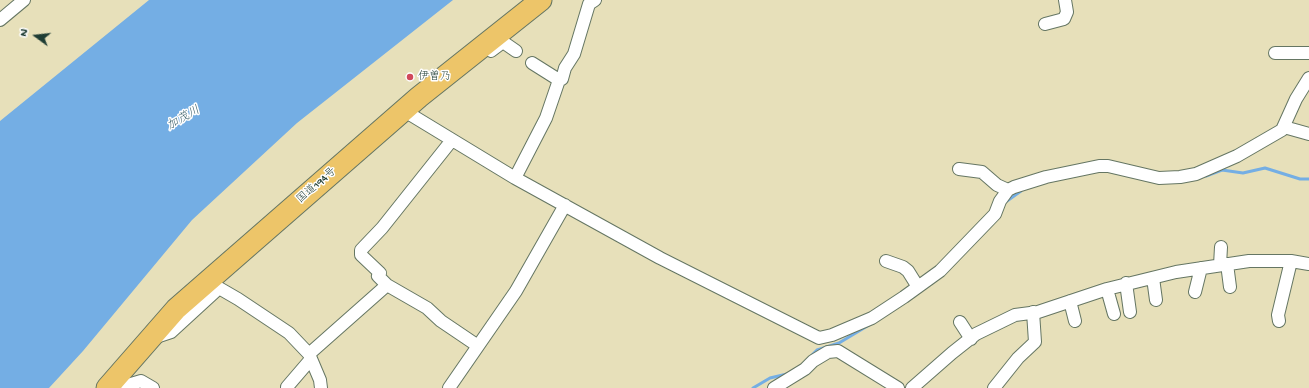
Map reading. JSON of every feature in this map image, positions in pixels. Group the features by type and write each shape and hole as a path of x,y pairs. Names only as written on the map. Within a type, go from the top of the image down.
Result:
{"highway":[{"name":"国道194号","path":"107,388 176,309 404,110 470,55 541,0"}],"street":[{"path":"0,20 24,0"},
{"path":"515,178 546,118 559,80 562,79 565,68 574,54 589,4 595,0"},
{"path":"1044,24 1064,19 1068,12 1065,0"},
{"path":"470,55 480,59 503,42 516,51"},
{"path":"1275,53 1309,53"},
{"path":"532,63 559,80"},
{"path":"774,388 805,369 826,345 872,318 940,271 995,214 1000,201 1008,190 1046,177 1099,166 1108,166 1159,178 1191,175 1237,156 1282,130 1296,99 1309,78"},
{"path":"404,110 515,178 660,258 815,337 894,387"},
{"path":"1284,126 1309,134"},
{"path":"452,140 382,228 361,250 361,255 380,274 378,276 387,285 427,308 441,321 478,346"},
{"path":"959,169 982,172 997,185 1008,190"},
{"path":"449,388 516,291 564,205"},
{"path":"1221,246 1223,265 1230,287"},
{"path":"886,261 903,267 908,271 918,287"},
{"path":"912,388 971,339 1015,315 1033,312 1126,283 1201,268 1248,261 1290,261 1309,264"},
{"path":"1279,321 1278,315 1290,261"},
{"path":"1195,292 1201,268"},
{"path":"1153,278 1156,300"},
{"path":"1126,283 1130,312"},
{"path":"287,387 310,357 387,285"},
{"path":"150,339 171,332 219,288 289,333 310,357 320,380 321,388"},
{"path":"1107,289 1114,314"},
{"path":"1070,301 1075,321"},
{"path":"994,388 1018,358 1035,342 1033,312"},
{"path":"960,322 971,339"},
{"path":"127,388 131,384 141,381 153,388"}],"water":[{"name":"加茂川","path":"149,0 453,0 297,123 192,220 83,351 49,388 0,388 0,121"}],"waterway":[{"path":"1206,176 1222,170 1243,173 1265,168 1300,179 1309,179"},
{"path":"1007,201 1021,191"},
{"path":"811,356 817,350 839,343 869,325"},
{"path":"753,388 770,378 787,374"}],"place":[{"name":"伊曽乃","path":"410,77"}]}
